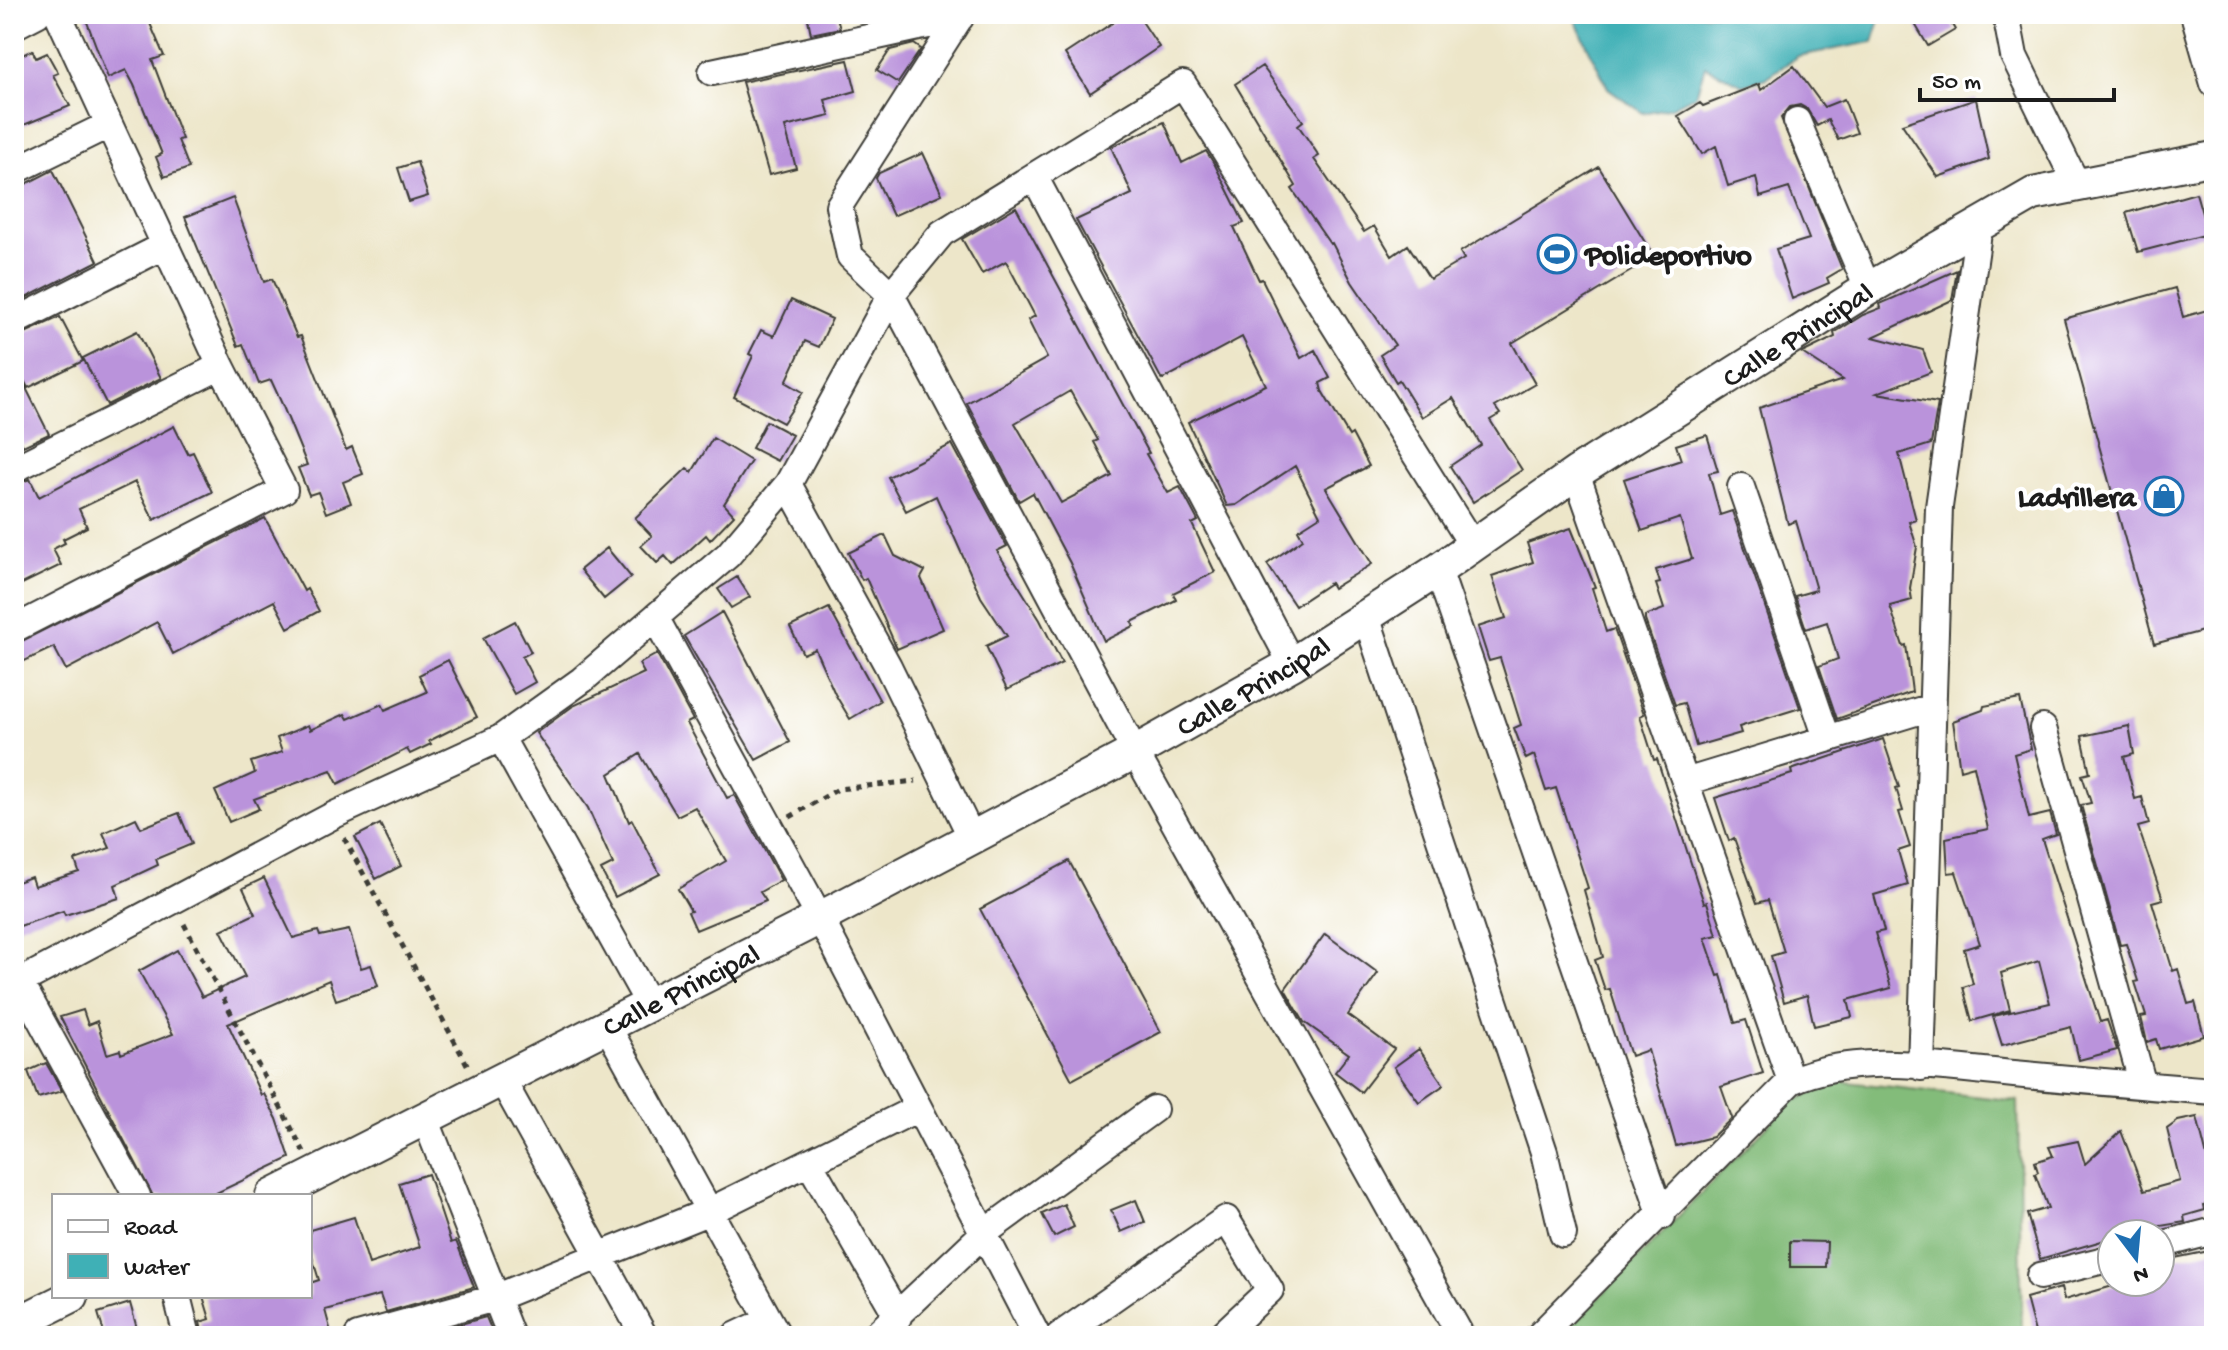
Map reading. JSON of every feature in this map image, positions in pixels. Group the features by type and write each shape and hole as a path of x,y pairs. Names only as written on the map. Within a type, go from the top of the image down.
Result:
{"street":[{"path":"14,26 37,14"},
{"path":"14,629 284,490 221,366 58,14"},
{"path":"2006,14 2014,56 2077,185"},
{"path":"2194,14 2214,84"},
{"path":"712,72 960,15"},
{"path":"960,15 839,206 850,256 891,295 1135,752 1461,1336"},
{"path":"136,1194 17,983 332,816 501,738 582,680 728,555 788,484 891,295 942,233 1183,84 1473,546"},
{"path":"1797,121 1868,289"},
{"path":"14,171 108,125"},
{"name":"Calle Principal","path":"276,1194 820,918 1135,752 1292,664 1438,570 1576,473 1868,289 2033,194 2214,158"},
{"path":"1034,176 1292,664"},
{"path":"1921,1067 1939,507 1979,226"},
{"path":"14,322 166,245"},
{"path":"14,469 221,366"},
{"path":"1576,473 1791,1081"},
{"path":"788,484 888,666 972,838"},
{"path":"1741,487 1827,738"},
{"path":"1438,570 1662,1216"},
{"path":"1366,616 1544,1152 1563,1234"},
{"path":"656,619 820,918 1037,1336"},
{"path":"1685,782 1932,707"},
{"path":"2043,728 2143,1085"},
{"path":"501,738 649,1004"},
{"path":"607,1026 774,1328 735,1336"},
{"path":"1539,1336 1662,1216 1791,1081 1814,1071 1840,1066 1921,1067 2214,1091"},
{"path":"491,1085 599,1255 644,1336"},
{"path":"358,1336 495,1298 710,1211 918,1108"},
{"path":"875,1336 984,1233 1154,1109"},
{"path":"425,1118 511,1336"},
{"path":"809,1162 898,1317"},
{"path":"1059,1336 1226,1219 1270,1290 1221,1336"},
{"path":"2176,1241 2214,1231"},
{"path":"2040,1276 2096,1262"},
{"path":"14,1325 68,1298"},
{"path":"178,1298 187,1336"}],"path":[{"path":"771,829 838,789 905,784 940,775"},
{"path":"332,816 491,1085"},
{"path":"172,902 316,1174"}],"green space":[{"path":"1838,1081 2018,1101 2022,1336 1561,1336 1790,1103"}],"water":[{"path":"1572,14 1882,14 1873,42 1798,56 1766,78 1743,85 1705,66 1696,95 1672,107 1643,113 1608,88"}],"building":[{"path":"84,14 146,14 164,56 152,60 182,139 178,140 189,168 164,177 156,157 162,154 134,85 126,70 108,78"},
{"path":"807,14 836,14 840,28 811,34"},
{"path":"1126,14 1137,14 1159,47 1090,93 1065,54"},
{"path":"1909,14 1946,14 1955,30 1928,46"},
{"path":"914,44 921,49 898,83 877,70 890,50"},
{"path":"32,50 36,58 47,53 58,73 53,75 70,106 14,129 14,59"},
{"path":"848,60 856,91 825,100 830,116 785,127 796,168 769,175 742,82"},
{"path":"1262,66 1303,121 1298,125 1319,156 1314,159 1364,232 1374,226 1392,256 1408,245 1430,279 1464,259 1460,252 1599,167 1654,257 1512,343 1535,384 1495,407 1500,414 1490,420 1522,470 1473,502 1450,466 1481,445 1453,398 1422,417 1399,380 1396,382 1380,355 1395,345 1352,282 1332,243 1292,189 1296,186 1235,84"},
{"path":"1794,66 1824,107 1844,99 1857,133 1838,140 1828,120 1817,126 1807,109 1800,105 1790,107 1781,118 1842,269 1827,278 1829,283 1792,299 1776,249 1809,239 1789,188 1760,197 1756,177 1728,186 1716,146 1702,154 1678,116 1700,103 1703,106 1759,84 1761,90"},
{"path":"1976,99 1989,159 1938,177 1902,124"},
{"path":"1164,122 1182,163 1206,151 1215,165 1244,223 1234,227 1259,280 1262,279 1301,358 1315,350 1330,378 1320,383 1322,391 1349,436 1352,434 1369,466 1326,488 1372,564 1333,588 1330,583 1295,606 1267,564 1303,539 1298,530 1320,516 1295,466 1236,505 1227,506 1188,422 1266,385 1242,337 1162,380 1076,220 1132,194 1111,147"},
{"path":"923,153 942,194 893,216 876,178 879,173"},
{"path":"417,162 428,196 409,202 398,168"},
{"path":"53,170 98,261 16,303 14,190"},
{"path":"2196,193 2208,234 2138,252 2126,213"},
{"path":"233,198 264,282 272,279 297,337 301,336 346,450 352,447 363,474 343,482 351,503 326,513 318,492 309,495 298,468 307,465 271,380 259,384 243,344 238,346 185,217"},
{"path":"1016,207 1168,493 1180,487 1198,521 1192,524 1215,572 1173,593 1176,600 1132,622 1134,626 1104,641 1070,563 1033,493 1019,501 967,403 1047,358 1028,320 1035,316 1006,261 982,274 962,239","holes":["1070,391 1098,440 1094,442 1112,476 1061,503 1015,423"]},
{"path":"1957,270 1952,300 1873,337 1923,350 1931,372 1877,393 1938,403 1931,444 1899,454 1916,520 1909,522 1917,547 1910,588 1912,600 1890,606 1903,646 1906,645 1912,692 1837,719 1819,666 1838,659 1827,622 1806,629 1795,596 1816,590 1796,521 1788,524 1759,408 1843,380 1802,353 1835,337 1834,333 1881,308 1880,304"},
{"name":"Ladrillera","path":"2175,288 2183,317 2214,308 2214,628 2154,644 2064,319"},
{"path":"791,300 832,319 819,347 805,341 786,382 803,392 783,423 734,397 761,330 774,336"},
{"path":"60,317 83,361 28,388 14,361 14,338"},
{"path":"137,331 161,378 107,405 83,358"},
{"path":"14,364 49,434 23,446 14,428"},
{"path":"766,421 792,435 777,461 752,448"},
{"path":"174,426 188,454 193,452 212,492 154,520 135,482 79,509 87,527 63,539 65,543 53,549 61,565 14,588 14,485 30,479 39,497"},
{"path":"1707,435 1718,471 1709,473 1720,515 1732,511 1800,708 1739,727 1741,733 1696,746 1684,703 1675,705 1645,620 1645,616 1664,609 1656,584 1660,583 1656,570 1692,559 1680,518 1642,531 1624,479 1681,460 1676,445"},
{"path":"713,438 751,461 724,504 734,515 710,540 706,535 673,565 665,556 657,563 641,546 652,536 635,518 687,468 692,472"},
{"path":"952,444 1007,546 997,551 1040,620 1062,663 1007,690 986,646 1007,636 981,597 936,496 906,511 888,477"},
{"path":"265,518 304,591 307,589 319,611 288,628 274,601 173,654 157,622 66,670 54,647 14,666 14,645"},
{"path":"1571,528 1595,587 1592,588 1606,632 1614,629 1644,714 1640,716 1654,760 1657,759 1704,903 1707,902 1717,935 1705,938 1718,976 1721,975 1735,1023 1746,1020 1763,1073 1721,1087 1732,1118 1712,1137 1676,1146 1648,1050 1631,1056 1610,989 1605,990 1595,960 1603,957 1584,890 1588,888 1556,788 1546,791 1534,755 1526,759 1514,728 1521,725 1500,658 1489,661 1478,627 1506,618 1492,576 1533,562 1527,543"},
{"path":"885,535 895,556 925,571 921,578 943,629 897,649 866,578 862,580 848,553"},
{"path":"607,548 631,577 604,599 580,570"},
{"path":"737,577 750,597 731,608 718,589"},
{"path":"829,608 880,701 850,719 815,649 803,654 790,627"},
{"path":"722,612 790,742 756,760 684,636"},
{"path":"515,621 531,652 522,657 535,682 514,694 483,638"},
{"path":"657,654 693,720 687,723 727,798 734,795 781,880 760,892 766,901 696,930 688,912 691,911 678,889 726,861 695,807 677,816 640,754 609,774 629,822 632,820 660,874 615,897 601,870 613,864 588,808 536,733 573,706 644,673 639,664"},
{"path":"448,660 477,717 429,741 431,744 410,754 407,749 338,784 331,770 254,799 259,809 229,822 215,791 255,773 251,762 282,752 277,738 308,725 310,730 345,714 348,719 382,704 385,710 427,692 419,675"},
{"path":"2020,699 2031,749 2014,754 2029,818 2050,813 2056,834 2042,839 2100,1022 2107,1020 2117,1050 2079,1060 2071,1027 2002,1045 1993,1016 2050,1003 2039,961 2001,973 2010,1010 1972,1021 1963,987 1973,984 1964,949 1980,944 1956,872 1948,873 1946,838 1988,829 1974,766 1960,770 1953,721 1983,710 1984,706"},
{"path":"2129,726 2134,754 2124,757 2135,799 2142,797 2149,824 2138,827 2163,899 2152,902 2173,971 2178,969 2188,1004 2195,1002 2204,1036 2159,1049 2156,1039 2147,1042 2141,1017 2146,1016 2135,982 2138,981 2126,944 2120,945 2081,805 2091,803 2082,775 2090,773 2082,736"},
{"path":"1883,739 1899,787 1896,788 1903,811 1899,812 1910,847 1898,851 1908,885 1874,895 1884,931 1875,933 1891,988 1848,1000 1852,1017 1814,1026 1807,995 1784,1002 1771,956 1784,952 1768,900 1757,903 1734,838 1729,841 1715,798 1792,774 1791,770"},
{"path":"179,813 192,844 156,859 158,865 115,885 119,898 65,915 63,911 14,928 14,883 31,877 34,886 79,872 75,860 110,848 103,833 136,818 141,828"},
{"path":"380,824 401,866 376,879 355,837"},
{"path":"1069,861 1161,1032 1072,1080 980,909"},
{"path":"264,878 293,938 318,931 320,936 349,930 361,968 371,965 378,986 336,1000 329,980 228,1024 261,1095 264,1094 277,1119 290,1158 214,1194 152,1194 60,1017 83,1010 88,1025 97,1021 107,1054 120,1050 121,1054 173,1034 139,971 177,950 202,997 245,977 221,930 255,914 243,888"},
{"path":"1325,934 1378,973 1348,1015 1394,1049 1361,1092 1335,1072 1349,1054 1304,1022 1285,989"},
{"path":"1419,1049 1444,1085 1419,1102 1394,1067"},
{"path":"46,1063 62,1091 38,1098 28,1071"},
{"path":"2197,1117 2214,1185 2214,1202 2204,1205 2205,1210 2184,1216 2185,1222 2176,1223 2176,1218 2096,1218 2096,1243 2040,1259 2027,1214 2048,1208 2035,1174 2038,1172 2035,1162 2053,1156 2049,1147 2078,1141 2085,1164 2121,1131 2144,1191 2180,1181 2167,1129 2178,1121"},
{"path":"428,1174 451,1243 456,1241 474,1287 386,1312 380,1295 325,1310 332,1336 203,1336 200,1322 210,1319 204,1298 312,1298 312,1282 319,1280 312,1257 312,1229 354,1217 369,1264 420,1247 399,1183"},
{"path":"1136,1200 1145,1222 1121,1232 1111,1210"},
{"path":"1064,1204 1074,1227 1054,1237 1042,1214"},
{"path":"1790,1241 1827,1242 1826,1267 1790,1267"},
{"path":"2214,1250 2214,1336 2036,1336 2026,1298 2061,1288 2064,1300 2096,1291 2096,1298 2176,1298 2176,1258"},
{"path":"130,1303 139,1336 105,1336 98,1313"},
{"path":"486,1317 494,1336 418,1336"}],"place":[{"name":"Polideportivo","path":"1557,254"},
{"name":"Ladrillera","path":"2164,496"}]}
